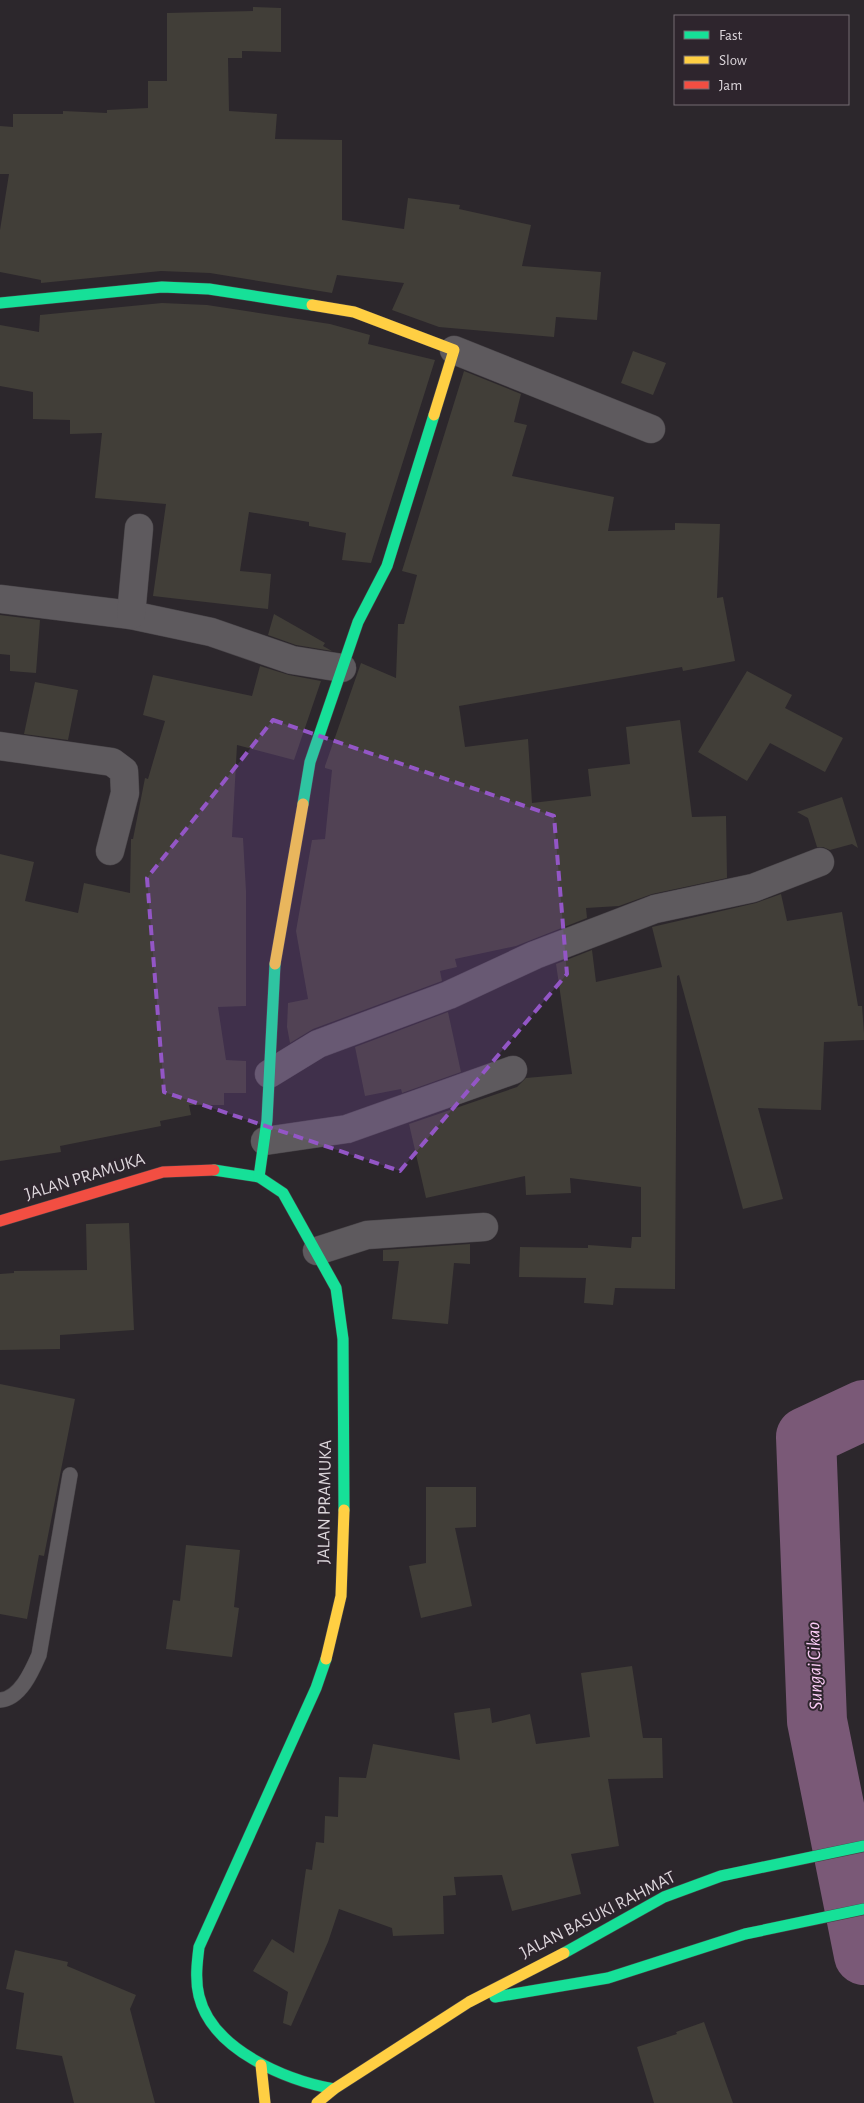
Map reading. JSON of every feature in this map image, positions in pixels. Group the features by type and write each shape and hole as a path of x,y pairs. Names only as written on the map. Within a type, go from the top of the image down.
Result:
{"main road":[{"path":"0,302 162,288 210,289 354,312 454,350 387,566 358,622 310,762 273,982 265,1141 259,1177"},
{"name":"JALAN PRAMUKA","path":"0,1222 121,1183 163,1172 205,1169 259,1177 283,1192 336,1288 343,1338 344,1540 341,1596 332,1641 316,1688 199,1948 196,1981 201,2004 211,2023 221,2035 261,2066 334,2089"},
{"name":"JALAN BASUKI RAHMAT","path":"318,2103 334,2089 469,2002 596,1936 664,1897 721,1876 864,1846"},
{"name":"JALAN BASUKI RAHMAT","path":"469,2002 608,1978 745,1934 864,1909"},
{"path":"261,2066 265,2103"}],"street":[{"path":"454,350 650,429"},
{"path":"131,615 139,528"},
{"path":"0,599 131,615 211,632 292,660 342,668"},
{"path":"0,746 112,762 124,772 126,794 110,851"},
{"path":"269,1074 318,1044 449,994 535,955 655,909 753,888 820,862"},
{"path":"265,1141 347,1129 513,1070"},
{"path":"317,1251 367,1235 484,1227"}],"lane":[{"path":"0,1700 6,1700 29,1679 39,1655 70,1475"}],"highlighted area":[{"path":"273,720 554,816 567,974 400,1171 164,1092 147,878"}],"building":[{"path":"253,7 281,8 281,52 242,51 242,58 228,58 229,111 277,114 275,139 342,140 342,220 404,229 408,198 460,205 459,209 531,225 522,266 601,272 597,320 556,317 554,337 439,327 392,310 404,283 337,275 332,293 210,273 161,271 41,283 41,280 0,272 0,230 9,174 0,174 0,126 13,127 13,114 63,114 63,111 107,113 107,110 148,108 148,81 167,81 167,13 253,11"},
{"path":"162,303 207,305 330,324 370,335 368,344 435,360 371,563 342,560 346,533 309,526 309,522 249,512 240,571 271,574 268,609 153,596 166,504 95,498 102,433 70,434 70,420 33,419 33,392 0,386 0,325 39,332 40,315"},
{"path":"633,351 666,363 653,395 621,383"},
{"path":"464,371 521,394 514,422 527,425 512,476 614,497 608,531 675,530 675,523 720,524 717,598 723,597 735,661 683,671 682,667 459,706 465,747 528,739 532,803 591,796 588,769 630,764 626,727 680,720 692,817 726,816 727,878 652,894 619,906 586,908 587,918 516,946 455,959 457,967 440,971 442,981 313,1029 290,1043 287,1027 288,1003 308,999 296,931 312,840 325,839 332,770 325,768 325,766 361,663 396,678 398,624 404,624 417,575 402,571"},
{"path":"274,614 325,643 323,646 332,651 296,645 268,635"},
{"path":"0,615 40,620 36,673 10,671 10,655 0,654"},
{"path":"260,666 289,675 321,681 294,760 237,745 232,837 243,838 246,891 246,1006 218,1007 226,1060 246,1061 246,1093 224,1093 224,1105 189,1105 191,1115 160,1121 161,1126 60,1146 61,1152 0,1161 0,854 34,862 25,901 78,913 84,883 130,893 131,839 133,839 145,778 148,779 165,721 143,715 153,675 252,696"},
{"path":"747,671 792,695 785,708 843,738 825,772 770,743 747,781 698,752"},
{"path":"35,682 78,690 68,740 24,734"},
{"path":"842,797 858,848 852,844 830,850 817,847 808,818 797,812"},
{"path":"781,894 787,921 842,912 858,1006 862,1006 864,1033 864,1040 824,1042 821,1110 758,1108 783,1199 743,1209 679,975 677,976 675,1289 615,1288 613,1305 584,1303 586,1278 519,1277 520,1247 588,1248 588,1245 631,1248 632,1237 641,1237 641,1187 570,1178 571,1193 526,1195 525,1176 426,1198 409,1124 517,1087 526,1078 572,1074 556,964 592,950 596,982 662,967 652,927 756,903"},
{"path":"448,1012 461,1072 402,1093 401,1089 365,1096 355,1047"},
{"path":"129,1223 134,1330 60,1335 60,1349 0,1350 0,1274 14,1273 14,1271 87,1270 86,1224"},
{"path":"470,1244 470,1264 454,1263 448,1324 392,1319 399,1261 383,1261 383,1250"},
{"path":"0,1384 75,1399 44,1556 39,1555 27,1619 0,1614"},
{"path":"426,1487 476,1487 476,1527 455,1528 472,1606 421,1618 409,1566 426,1563"},
{"path":"186,1545 240,1550 234,1607 239,1608 232,1657 166,1649 173,1600 180,1601"},
{"path":"632,1666 643,1738 662,1738 663,1778 608,1779 619,1846 571,1854 581,1894 512,1911 502,1875 454,1877 456,1895 443,1896 444,1934 393,1936 392,1928 339,1909 328,1942 291,2026 283,2023 288,1992 253,1971 272,1939 294,1953 306,1869 312,1870 316,1842 324,1843 325,1816 338,1817 339,1777 366,1778 373,1744 460,1760 454,1713 490,1708 492,1723 530,1714 536,1744 590,1737 581,1673"},
{"path":"15,1950 68,1962 67,1966 136,1995 130,2009 155,2103 74,2103 62,2056 16,2049 24,1993 6,1989"},
{"path":"704,2022 733,2103 654,2103 637,2047 677,2034 676,2032"}],"waterway":[{"name":"Sungai Cikao","path":"864,1410 806,1437 817,1721 864,1955"}],"traffic: fast":[{"path":"0,303 162,287 209,289 312,305"},
{"path":"303,804 310,762 358,622 387,566 434,415"},
{"path":"259,1177 267,1120 275,964"},
{"path":"214,1170 259,1177 283,1193 336,1288 343,1339 344,1510"},
{"path":"326,1659 316,1688 199,1947 197,1978 199,1996 207,2015 219,2032 235,2047 274,2070 315,2085 334,2089"},
{"path":"564,1953 664,1897 721,1876 864,1846"},
{"path":"495,1997 608,1978 745,1934 864,1909"}],"traffic: slow":[{"path":"312,305 354,312 454,350 434,415"},
{"path":"275,964 303,804"},
{"path":"326,1659 341,1596 344,1510"},
{"path":"317,2103 334,2089 469,2002 564,1953"},
{"path":"261,2065 265,2103"}],"traffic: jam":[{"path":"0,1221 163,1172 214,1170"}]}
